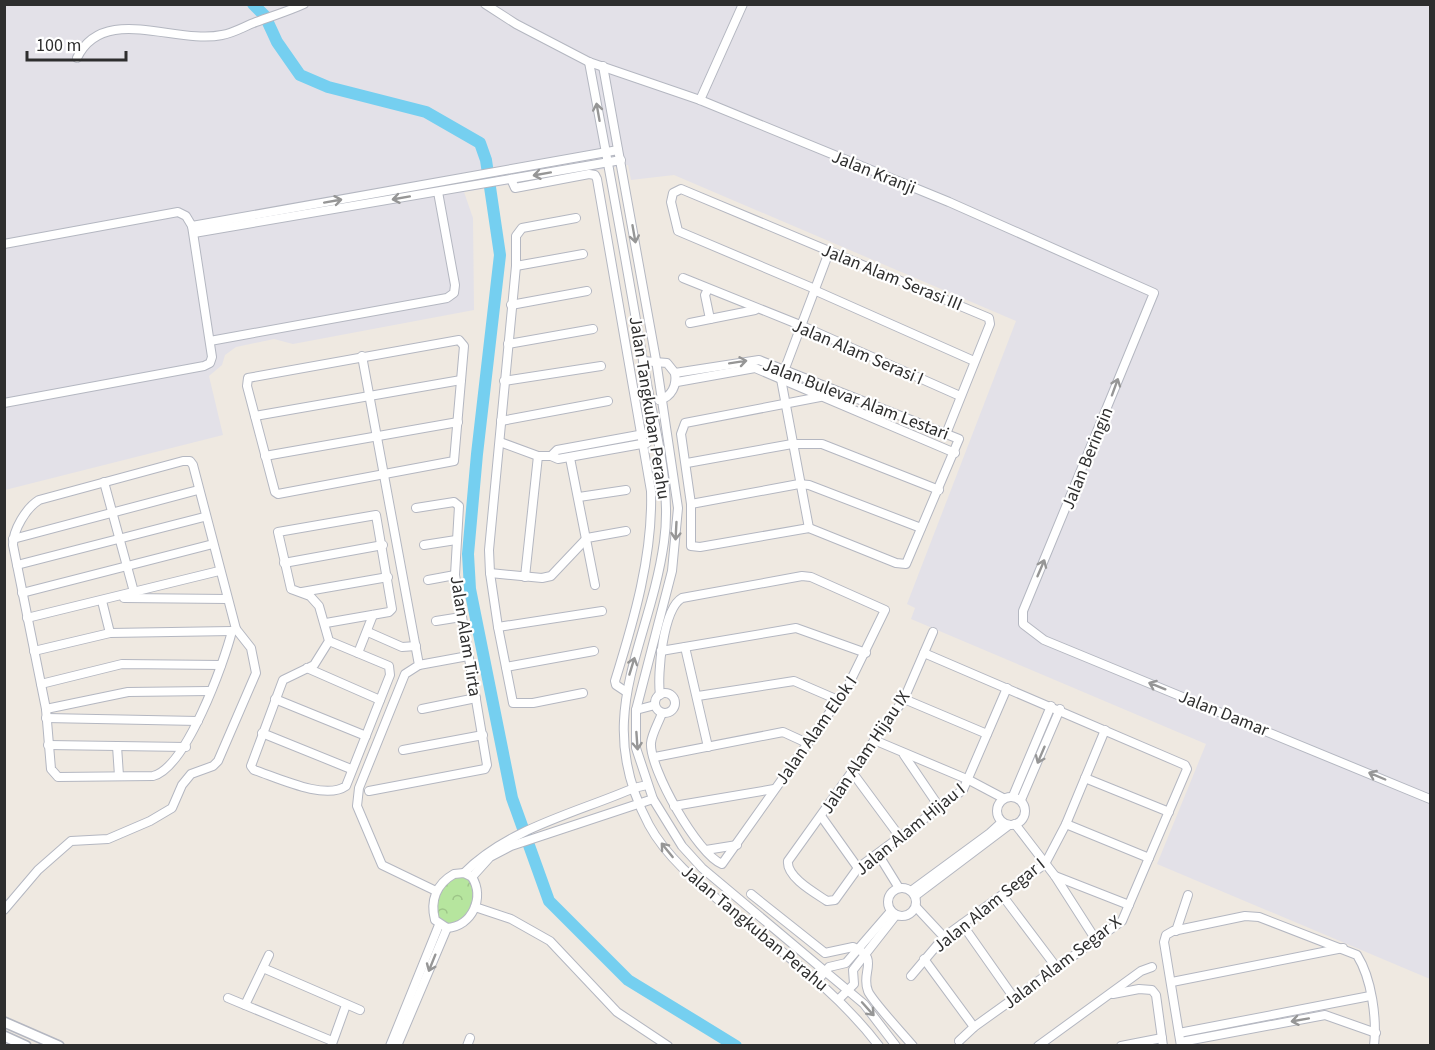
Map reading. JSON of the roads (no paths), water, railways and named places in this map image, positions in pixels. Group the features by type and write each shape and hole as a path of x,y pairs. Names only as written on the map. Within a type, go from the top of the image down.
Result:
{"street":[{"path":"77,58 88,40 110,30 202,37 222,35 304,4"},
{"name":"Jalan Kranji","path":"485,4 516,24 589,62 700,100 949,202 1154,293"},
{"path":"700,100 743,4"},
{"name":"Jalan Tangkuban Perahu","path":"589,62 626,261 666,507 660,562 647,617 625,691 624,747 634,788 650,826 671,854 725,905 839,999 879,1046"},
{"name":"Jalan Tangkuban Perahu","path":"603,66 656,360 678,508 672,571 636,710 636,748 647,785 682,846 734,897 826,970 864,1004 896,1046"},
{"path":"193,230 618,150"},
{"path":"193,230 438,192 621,160"},
{"path":"507,180 515,188 589,174 595,175 645,444 652,521 647,559 615,681 615,685 625,691"},
{"name":"Jalan Alam Serasi III","path":"814,289 678,231 671,199 676,189 681,189 989,318 990,324 946,434"},
{"path":"210,341 447,298 454,293 455,285 438,192"},
{"path":"4,244 178,212 186,216 193,230 212,357 210,363 204,366 4,403"},
{"path":"576,218 522,228 517,231 516,266 489,549 498,627 512,702 516,705 583,693"},
{"path":"611,253 622,240"},
{"path":"809,528 781,379 782,370 830,252"},
{"path":"611,253 626,261"},
{"path":"516,266 583,254"},
{"name":"Jalan Alam Serasi I","path":"683,279 756,310 800,325 960,396"},
{"path":"708,289 705,295 710,319"},
{"path":"814,289 974,361"},
{"path":"511,305 587,291"},
{"name":"Jalan Beringin","path":"1022,622 1023,611 1154,293"},
{"name":"Jalan Alam Serasi I","path":"690,324 756,310"},
{"path":"508,344 593,329"},
{"path":"462,341 464,346 454,461 278,494 275,492 265,456 247,386 248,378 362,356 462,341"},
{"path":"362,356 420,665"},
{"path":"643,361 656,360 670,365 678,372 679,381 671,393 662,400 650,401"},
{"name":"Jalan Bulevar Alam Lestari","path":"678,372 759,360 959,440 955,453 755,368 679,381"},
{"path":"504,381 601,366"},
{"path":"255,416 461,380"},
{"path":"820,397 690,421 681,428 691,504 691,546 700,547 809,528 896,563 906,564 955,453"},
{"path":"501,421 608,401"},
{"path":"265,456 458,422"},
{"path":"551,456 557,450 655,432"},
{"path":"613,440 614,449"},
{"path":"500,442 538,456 551,456 558,459 656,442"},
{"path":"687,463 792,444 822,444 939,490"},
{"path":"525,577 538,456"},
{"path":"570,458 595,585"},
{"path":"4,910 38,870 71,841 108,839 150,821 172,808 182,785 191,774 213,766 218,761 256,673 251,648 234,630 190,461 39,500 30,506 13,539 46,714 53,774 58,777 159,774 186,747 234,630"},
{"path":"104,482 134,592"},
{"path":"691,504 799,484 820,488 921,528"},
{"path":"13,539 198,490"},
{"path":"579,497 626,490"},
{"name":"Jalan Alam Tirta","path":"369,791 485,769 487,760 455,575 458,503 416,508"},
{"path":"326,623 389,612 392,609 383,545 376,515 278,532 291,589 315,600 326,623 329,641 320,659 307,668 286,676 275,699 251,766 254,770 315,790 334,791 346,786 390,670 389,666 329,641"},
{"path":"17,565 204,517"},
{"path":"490,573 542,578 556,573 587,538 626,531"},
{"path":"424,545 456,540"},
{"path":"22,593 213,544"},
{"path":"284,563 383,545"},
{"path":"647,559 660,562"},
{"path":"27,618 219,571"},
{"path":"428,580 455,575"},
{"name":"Jalan Alam Elok I","path":"661,651 675,604 682,598 802,576 811,577 885,610 856,674 737,845 722,864 706,850"},
{"path":"298,592 388,577"},
{"path":"113,598 227,599"},
{"path":"102,601 110,633"},
{"path":"498,627 602,610"},
{"path":"358,653 369,632 373,615"},
{"path":"436,621 462,616"},
{"path":"647,617 659,619"},
{"name":"Jalan Damar","path":"1022,622 1026,629 1044,639 1430,798"},
{"path":"636,710 655,705 660,695 657,678 661,651 796,628 866,653"},
{"path":"34,651 110,633 234,630"},
{"path":"369,632 402,647 416,646"},
{"name":"Jalan Alam Hijau IX","path":"835,900 827,901 813,892 787,866 789,857 904,699 933,632"},
{"path":"685,647 708,747"},
{"path":"506,668 594,651"},
{"path":"924,652 1105,730"},
{"path":"436,891 382,865 357,802 359,788 405,675 420,665 468,656"},
{"path":"40,684 122,664 221,664"},
{"path":"307,668 380,700"},
{"path":"698,696 789,681 798,682 838,700"},
{"name":"Jalan Alam Hijau I","path":"835,900 858,868 963,790 1007,688"},
{"path":"46,714 128,693 209,692"},
{"path":"655,705 662,712 668,712 675,704 670,695 660,695"},
{"path":"422,709 476,698"},
{"path":"275,699 366,736"},
{"path":"904,699 987,734"},
{"path":"1017,798 1051,706"},
{"path":"1017,798 1060,709"},
{"path":"662,712 651,743 674,806 687,829 706,850 737,845"},
{"path":"46,714 198,720"},
{"name":"Jalan Alam Segar X","path":"959,1041 974,1027 1119,924 1129,905 1187,769 1185,765 1105,730"},
{"name":"Jalan Alam Segar I","path":"911,976 944,937 1045,864 1066,824 1105,730"},
{"path":"655,757 783,732 807,743"},
{"path":"262,733 351,769"},
{"path":"404,750 483,735"},
{"path":"874,740 969,780 1003,798 1017,798 1024,805 1024,817 990,833 913,894"},
{"path":"48,745 186,747"},
{"path":"117,746 118,776"},
{"path":"903,754 940,808"},
{"path":"852,771 900,837"},
{"path":"1085,778 1169,812"},
{"path":"443,926 432,910 436,891 446,878 464,873 479,858 539,827 634,788 647,785"},
{"path":"674,806 774,789"},
{"path":"1003,798 997,807 1055,876 1096,940"},
{"path":"472,877 490,857 509,842 544,835 653,799"},
{"path":"586,809 591,819"},
{"path":"821,816 858,868"},
{"path":"1066,824 1149,858"},
{"path":"878,854 900,888 913,894"},
{"path":"443,926 460,925 475,907 478,892 472,877 464,873"},
{"path":"1055,876 1129,905"},
{"path":"854,970 893,913 889,897 900,888"},
{"path":"751,894 825,953 848,947 858,949 866,955 869,966 868,991 913,1046"},
{"path":"913,894 916,907 944,937"},
{"path":"1002,895 1057,968"},
{"path":"1176,931 1188,895"},
{"path":"725,905 734,897"},
{"path":"475,907 522,924 550,941 617,1012 668,1046"},
{"path":"893,913 908,915 916,907"},
{"path":"818,980 833,965 846,963 893,913"},
{"path":"1180,1040 1164,942 1166,935 1253,916 1357,955 1370,996 1376,1033 1374,1046"},
{"path":"962,924 1014,998"},
{"path":"390,1046 443,926"},
{"path":"397,1046 443,926"},
{"path":"1172,982 1343,948"},
{"path":"245,1005 269,955"},
{"path":"924,959 974,1027"},
{"path":"839,999 849,990 855,980 854,970 846,963"},
{"path":"1038,1046 1106,995 1152,967"},
{"path":"263,968 360,1010"},
{"path":"1106,995 1129,990 1152,990 1156,995 1163,1042 1121,1046"},
{"path":"1180,1040 1327,1004 1370,996"},
{"path":"228,998 332,1043 346,1005"},
{"path":"1325,1016 1327,1004"},
{"path":"1180,1040 1325,1016 1376,1033"},
{"path":"4,1022 59,1046"},
{"path":"4,1036 26,1046"},
{"path":"1050,1037 1056,1046"}],"waterway":[{"path":"253,4 265,16 277,42 300,75 328,87 426,112 480,143 486,160 500,255 468,554 470,589 512,798 549,901 628,980 736,1046"}]}
